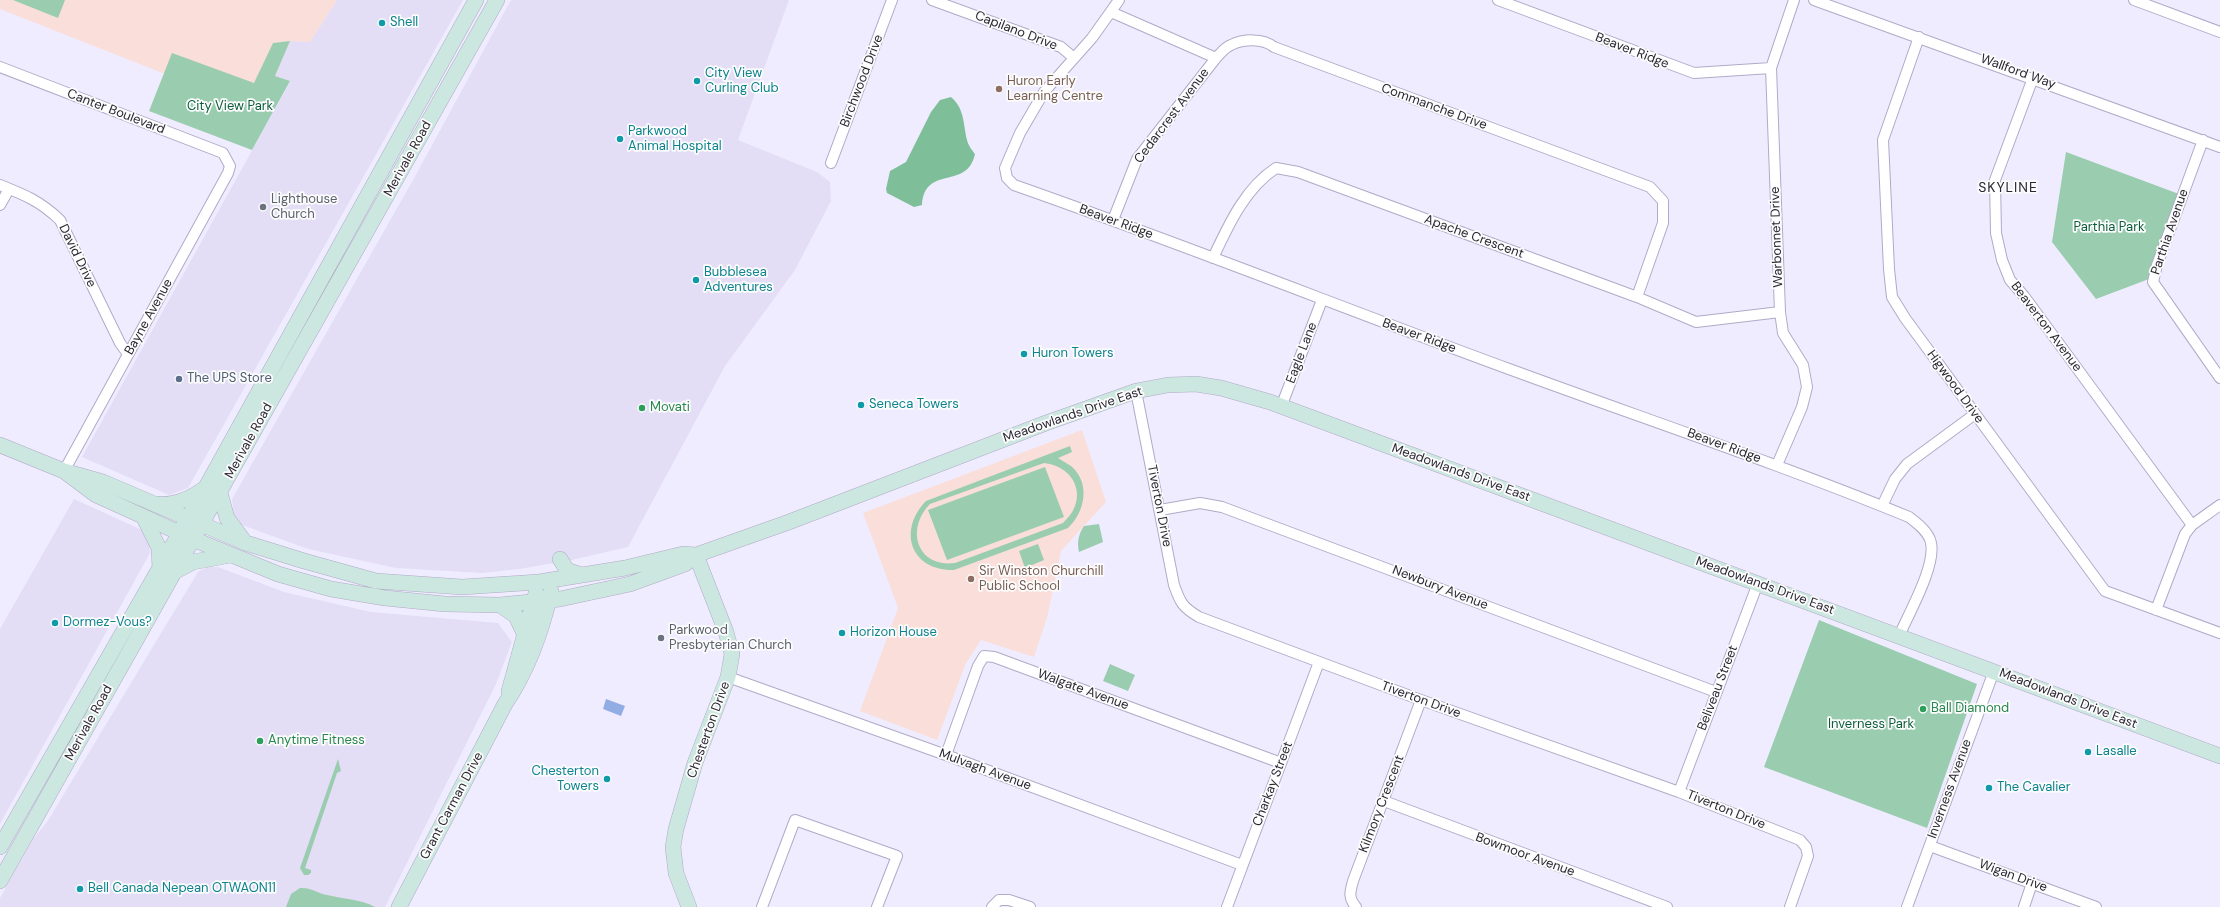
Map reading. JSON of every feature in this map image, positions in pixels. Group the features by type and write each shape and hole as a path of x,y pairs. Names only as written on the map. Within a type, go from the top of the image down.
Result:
{"main road":[{"name":"Merivale Road","path":"0,847 160,568 187,536 202,524 213,490 388,159 476,0"},
{"name":"Merivale Road","path":"0,881 176,571 187,536 188,518 213,490 401,171 497,0"},
{"path":"388,159 401,171"},
{"name":"Meadowlands Drive East","path":"64,471 96,495 187,536 278,574 331,589 385,598 446,604 500,605 549,600 630,584 686,564 696,555 1046,423 1136,391 1168,385 1196,384 1221,388 1281,407 1758,583 2220,756"},
{"path":"0,445 64,471"},
{"name":"Meadowlands Drive East","path":"64,471 103,482 246,543 376,581 462,587 547,581 583,576 683,554 696,555"},
{"path":"156,504 166,505 213,490 227,518 246,543"},
{"path":"143,516 159,548 160,568"},
{"path":"176,571 193,562 231,555"},
{"name":"Chesterton Drive","path":"689,907 676,874 673,847 676,829 695,763 728,677 732,654 726,632 696,555"},
{"path":"560,559 567,570 583,576"},
{"name":"Grant Carman Drive","path":"399,907 505,704 526,670 549,600 547,581"},
{"name":"Grant Carman Drive","path":"505,704 533,602 547,581"},
{"path":"500,605 516,616 524,633"}],"street":[{"name":"Birchwood Drive","path":"831,163 892,0"},
{"name":"Capilano Drive","path":"932,0 1061,47 1074,58"},
{"name":"Beaver Ridge","path":"1119,0 1092,38 1044,92 1020,134 1008,157 1005,168 1007,178 1014,185 1113,220 1322,300 1777,465 1909,517 1920,525 1931,542 1931,562 1899,636"},
{"name":"Beaver Ridge","path":"1498,0 1670,66 1694,73 1771,68"},
{"name":"Warbonnet Drive","path":"1777,465 1802,407 1808,387 1803,365 1783,333 1780,312 1771,68 1794,0"},
{"name":"Wallford Way","path":"1814,0 2220,147"},
{"path":"2134,0 2220,32"},
{"path":"1111,12 1216,58"},
{"name":"Higwood Drive","path":"1919,37 1883,140 1889,269 1892,297 1905,318 2105,591 2220,633"},
{"name":"Commanche Drive","path":"1216,58 1230,45 1250,40 1270,44 1274,47 1650,187 1663,201 1663,223 1638,297"},
{"name":"Cedarcrest Avenue","path":"1113,220 1137,159 1216,58"},
{"name":"Canter Boulevard","path":"0,67 223,153 228,161"},
{"name":"Beaverton Avenue","path":"2032,78 1995,180 1996,233 2002,260 2010,280 2024,296 2192,525"},
{"name":"Parthia Avenue","path":"2203,140 2157,264 2154,282 2220,378"},
{"name":"Bayne Avenue","path":"64,471 228,173 228,161"},
{"name":"Apache Crescent","path":"1213,258 1233,217 1264,175 1276,168 1298,172 1638,297 1696,322 1780,312"},
{"path":"0,205 5,187"},
{"name":"David Drive","path":"5,187 32,197 45,206 60,220 120,343 128,354"},
{"name":"Eagle Lane","path":"1281,407 1322,300"},
{"name":"Tiverton Drive","path":"1136,391 1174,585 1181,604 1198,617 1421,700 1680,792 1800,840 1806,847 1808,856 1790,907"},
{"path":"1882,506 1895,478 1907,464 1975,414"},
{"name":"Newbury Avenue","path":"1160,510 1200,503 1222,506 1716,692"},
{"path":"2156,610 2185,534 2192,525 2220,505"},
{"name":"Beliveau Street","path":"1680,792 1716,692 1758,583"},
{"name":"Walgate Avenue","path":"946,755 978,666 984,656 994,657 1280,763"},
{"name":"Charkay Street","path":"1227,907 1319,662"},
{"name":"Inverness Avenue","path":"1907,907 1994,671"},
{"name":"Mulvagh Avenue","path":"728,677 946,755 1242,865"},
{"name":"Kilmory Crescent","path":"1356,907 1350,901 1350,892 1421,700"},
{"name":"Bowmoor Avenue","path":"1384,801 1667,907"},
{"path":"762,907 795,820 897,856 877,907"},
{"name":"Wigan Drive","path":"1930,846 2096,907"},
{"path":"2024,907 2032,883"},
{"path":"992,907 999,900 1030,907"}],"shaded area":[{"path":"0,0 337,0 310,42 290,41 273,43 255,83 223,138 150,111 165,74 0,9"},
{"path":"337,0 463,0 188,488 169,495 82,457 290,82 275,76 290,41 310,42"},
{"path":"511,0 789,0 738,140 817,172 830,182 831,201 795,270 725,366 628,547 572,560 519,569 482,573 396,568 308,549 242,525 234,514 232,499 413,180"},
{"name":"Sir Winston Churchill Public School","path":"1082,430 1106,502 1061,551 1047,618 1034,657 981,640 966,663 937,740 860,711 898,608 863,513"},
{"path":"74,499 142,530 149,542 150,553 0,824 0,629"},
{"path":"207,567 218,567 284,592 371,612 498,623 512,642 496,684 385,907 0,907 0,898 34,838 47,822 198,572"}],"green space":[{"path":"13,0 65,0 58,18"},
{"name":"City View Park","path":"290,41 275,76 290,81 252,150 149,111 172,53 254,83 273,43"},
{"path":"951,97 959,107 963,117 968,142 975,154 971,165 964,172 930,185 925,193 922,205 914,207 887,193 886,189 890,171 906,162 931,112 940,100"},
{"name":"Parthia Park","path":"2066,152 2179,194 2149,279 2096,299 2052,242"},
{"path":"1070,446 1072,452 1058,458 1071,466 1077,473 1083,489 1082,506 1074,521 1068,528 954,570 939,569 927,564 919,557 913,547 911,536 912,525 917,513 926,501","holes":["1044,463 1065,471 1076,486 1076,504 1071,514 1063,523 955,563 942,563 932,559 924,553 919,545 917,535 918,524 922,514 930,504"]},
{"path":"1045,467 1064,517 947,560 928,510"},
{"path":"1099,524 1103,542 1079,552 1078,539 1084,526"},
{"path":"1038,544 1044,560 1025,568 1019,551"},
{"name":"Inverness Park","path":"1819,620 1977,684 1927,828 1764,767"},
{"path":"1110,664 1135,675 1128,691 1103,681"},
{"path":"338,759 341,771 337,773 305,868 311,870 311,873 304,875 300,868"},
{"path":"300,888 307,888 327,895 369,904 375,907 286,907 291,894"}],"water":[{"path":"606,699 625,706 621,716 603,709"}],"place":[{"name":"Shell","path":"382,23"},
{"name":"City View Curling Club","path":"697,81"},
{"name":"Huron Early Learning Centre","path":"999,89"},
{"name":"Parkwood Animal Hospital","path":"620,139"},
{"name":"Lighthouse Church","path":"263,207"},
{"name":"Bubblesea Adventures","path":"696,280"},
{"name":"Huron Towers","path":"1024,354"},
{"name":"The UPS Store","path":"179,379"},
{"name":"Seneca Towers","path":"861,405"},
{"name":"Movati","path":"642,408"},
{"name":"Sir Winston Churchill Public School","path":"971,579"},
{"name":"Dormez-Vous?","path":"55,623"},
{"name":"Horizon House","path":"842,633"},
{"name":"Parkwood Presbyterian Church","path":"661,638"},
{"name":"Ball Diamond","path":"1923,709"},
{"name":"Anytime Fitness","path":"260,741"},
{"name":"Lasalle","path":"2088,752"},
{"name":"Chesterton Towers","path":"607,779"},
{"name":"The Cavalier","path":"1989,788"},
{"name":"Bell Canada Nepean OTWAON11","path":"80,889"}],"district":[{"name":"SKYLINE","path":"2008,188"}]}
